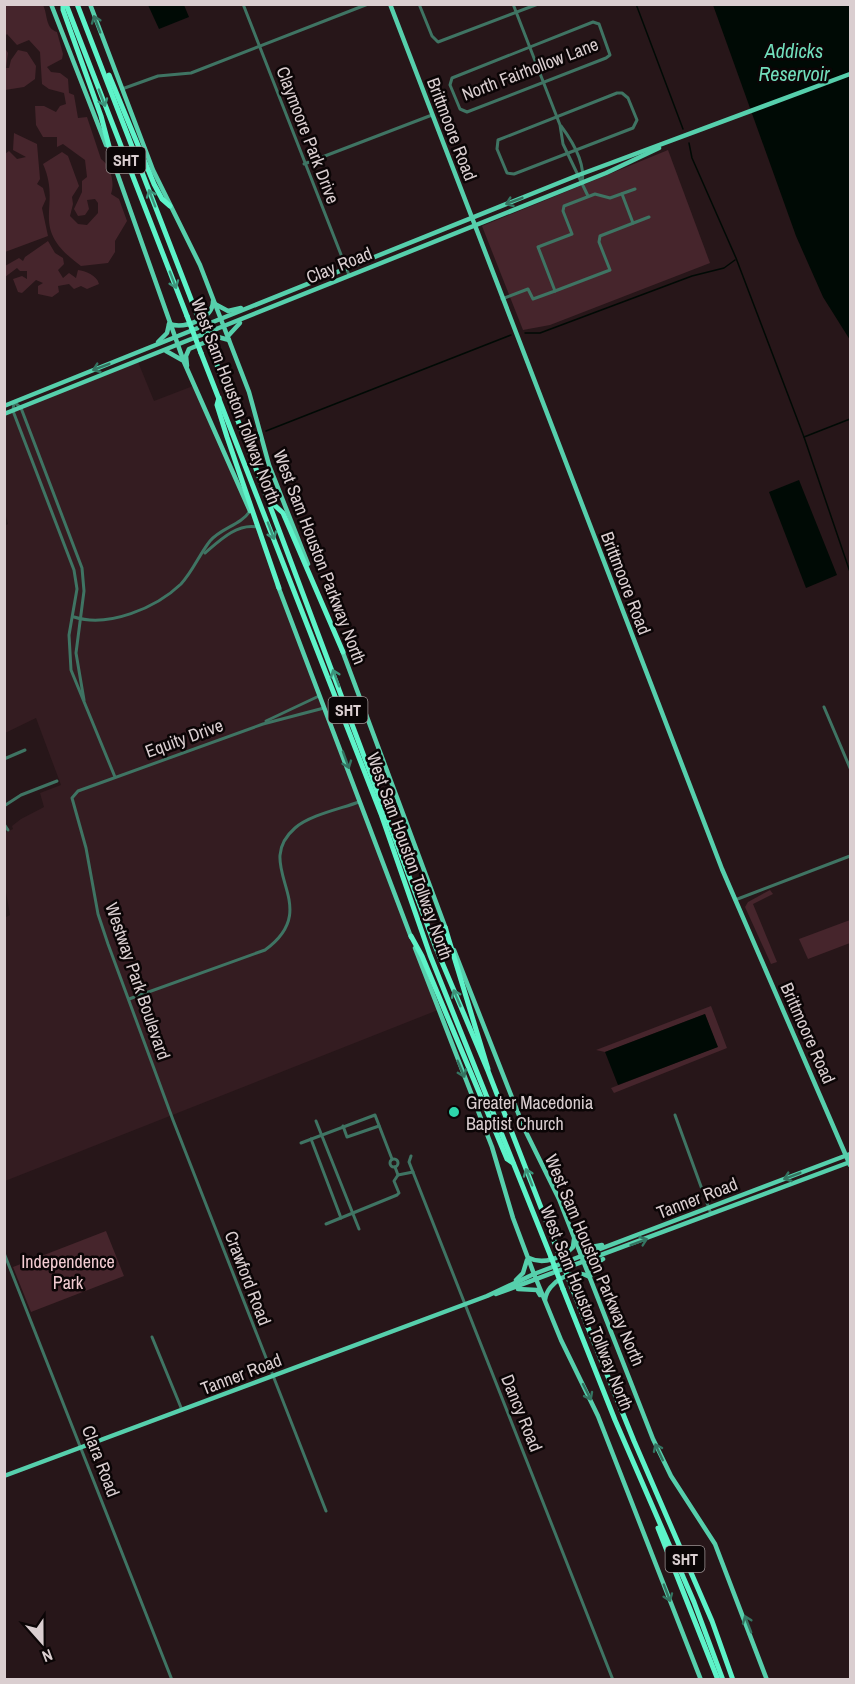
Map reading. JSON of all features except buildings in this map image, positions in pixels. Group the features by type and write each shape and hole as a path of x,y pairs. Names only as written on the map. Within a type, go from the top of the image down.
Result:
{"highway":[{"path":"65,4 63,10 101,116 115,169"},
{"name":"West Sam Houston Tollway North","path":"65,4 383,819 433,961 617,1424 665,1533 721,1680"},
{"name":"West Sam Houston Tollway North","path":"77,4 268,498 436,948 488,1071 634,1441 712,1622 733,1680"},
{"path":"94,44 154,184 162,199 171,206"},
{"path":"219,398 216,405 279,588"},
{"path":"268,498 283,513 343,652"},
{"path":"445,927 490,1067 488,1071"},
{"path":"411,936 422,956 507,1159 514,1164"},
{"name":"SHT","path":"617,1424 721,1680"}],"main road":[{"path":"51,4 115,169 177,346 250,512 361,801 492,1147 513,1218 536,1281 598,1416 701,1680"},
{"name":"West Sam Houston Parkway North","path":"90,4 153,170 200,265 221,319 249,392 272,471 524,1128 559,1199 655,1444 671,1476 717,1549 767,1680"},
{"name":"Brittmoore Road","path":"390,4 501,299 735,900 850,1163"},
{"name":"Clay Road","path":"4,406 584,172 850,74"},
{"name":"Clay Road","path":"4,414 582,183 683,137"},
{"path":"531,194 534,202"},
{"path":"409,242 412,250"},
{"path":"287,291 290,299"},
{"path":"169,324 183,326 208,315 214,302 228,311 252,306"},
{"path":"187,369 186,356 189,349 218,337 228,338 238,324 249,317"},
{"path":"155,345 167,333 169,324"},
{"path":"166,351 176,355 184,362"},
{"path":"122,359 124,366"},
{"path":"72,378 75,386"},
{"name":"Tanner Road","path":"4,1476 487,1296 534,1274 848,1154"},
{"name":"Tanner Road","path":"507,1288 536,1281 850,1163"},
{"path":"527,1257 542,1262 568,1252 573,1247 574,1236"},
{"path":"574,1236 579,1244 589,1248 628,1238"},
{"path":"545,1302 546,1291 551,1284 577,1274 590,1277 593,1266 617,1251"},
{"path":"507,1288 524,1273 527,1257"},
{"path":"507,1288 537,1290 545,1302"}],"street":[{"name":"Claymoore Park Drive","path":"243,4 349,275"},
{"path":"122,89 158,75 191,73 368,4"},
{"path":"419,4 434,40 443,41 538,4"},
{"path":"513,4 557,118 576,151 584,172 582,183"},
{"name":"North Fairhollow Lane","path":"593,22 599,24 610,55 467,112 462,111 450,85 452,78 530,47 593,22"},
{"path":"617,93 625,94 637,120 633,128 514,174 507,173 496,146 498,140 557,118 617,93"},
{"path":"304,164 432,115"},
{"path":"560,125 567,154 588,196"},
{"path":"555,291 538,247 572,234 563,207 588,196 597,194 610,198 635,189"},
{"path":"622,194 633,223"},
{"path":"501,299 528,288 533,299 610,270 599,242 600,236 649,217"},
{"path":"14,402 21,408 82,568 84,591 76,653 77,672 86,704 115,777"},
{"path":"14,402 13,411 70,554 77,589 74,617 69,635 71,670 77,690 86,704"},
{"path":"74,617 110,619 161,600 182,582 210,541 223,529 246,518 250,512"},
{"path":"201,556 228,535 249,526 256,527"},
{"name":"Equity Drive","path":"263,724 317,699 320,694"},
{"path":"824,707 850,768"},
{"name":"Equity Drive","path":"115,777 263,724 320,708 326,709"},
{"path":"4,759 25,750"},
{"name":"Westway Park Boulevard","path":"115,777 78,791 72,798 86,848 98,914 172,1120"},
{"path":"4,806 26,793 57,781"},
{"path":"129,999 265,950 280,939 289,925 291,908 279,868 285,840 296,827 361,801"},
{"path":"4,824 8,830"},
{"path":"735,900 850,856"},
{"path":"300,1143 375,1115 392,1159 390,1166 395,1167 398,1175"},
{"path":"675,1115 710,1207 711,1216"},
{"name":"Crawford Road","path":"172,1120 326,1511"},
{"path":"315,1121 359,1229"},
{"path":"343,1126 347,1137 379,1126"},
{"path":"311,1139 341,1218"},
{"name":"Dancy Road","path":"411,1155 409,1162 613,1680"},
{"path":"326,1224 397,1195 399,1193 394,1181 398,1175 413,1172"},
{"name":"Clara Road","path":"4,1253 172,1680"},
{"path":"152,1337 182,1410"}],"shaded area":[{"path":"138,362 154,401 193,386 222,446 257,527 438,1010 5,1181 4,918 10,915 5,887 5,833 13,829 12,826 21,819 44,807 40,793 61,785 36,718 5,733 4,526 8,524 5,513 5,414"}],"green space":[{"path":"5,4 43,5 50,28 57,32 63,54 62,59 47,67 51,72 60,73 68,79 69,93 74,95 78,118 87,117 101,159 111,175 113,185 111,194 119,199 127,221 115,241 115,252 108,263 81,266 64,252 50,228 50,193 43,164 62,152 68,156 79,186 72,197 70,216 78,224 87,225 98,213 98,203 95,199 87,200 89,209 85,215 78,216 74,209 82,192 82,181 87,177 85,160 63,144 57,147 57,137 43,137 36,125 35,106 44,106 56,112 60,106 66,104 64,93 49,89 42,84 40,52 29,40 17,45 7,34 5,36"},
{"path":"5,48 8,53 6,68 9,68 18,50 27,52 36,66 35,79 24,87 5,90"},
{"path":"14,133 37,144 40,179 37,184 43,188 46,199 42,208 48,236 5,252 5,154 9,151 17,159 26,157 13,150"},
{"path":"668,150 710,263 550,325 523,330 482,226"},
{"path":"48,241 55,253 63,258 64,264 58,270 63,278 69,273 76,278 78,270 93,276 99,284 87,289 81,286 74,289 69,284 58,286 59,292 52,297 38,294 38,286 43,283 36,280 22,293 18,292 13,279 22,276 27,279 27,271 20,271 17,268 5,277 5,266 19,258 23,261 25,257"},
{"path":"770,890 773,894 753,904 777,962 771,964 745,907 748,902"},
{"path":"850,920 850,943 808,959 799,939"},
{"path":"711,1006 727,1048 614,1093 611,1088 717,1047 705,1014 605,1052 596,1050"},
{"name":"Independence Park","path":"106,1231 124,1276 31,1312 13,1267"}],"water":[{"path":"148,5 184,5 189,17 159,29"},
{"name":"Addicks Reservoir","path":"713,5 850,5 850,340 823,297 796,236"},
{"path":"799,480 837,575 806,588 769,492"},
{"path":"705,1014 718,1047 618,1085 605,1052"}],"waterway":[{"path":"636,4 683,129"},
{"path":"689,143 692,158 736,258 804,437 850,572"},
{"path":"525,333 540,333 692,276 724,268 735,260"},
{"path":"266,431 511,335"},
{"path":"804,437 850,419"}],"place":[{"name":"Greater Macedonia Baptist Church","path":"454,1112"}]}
